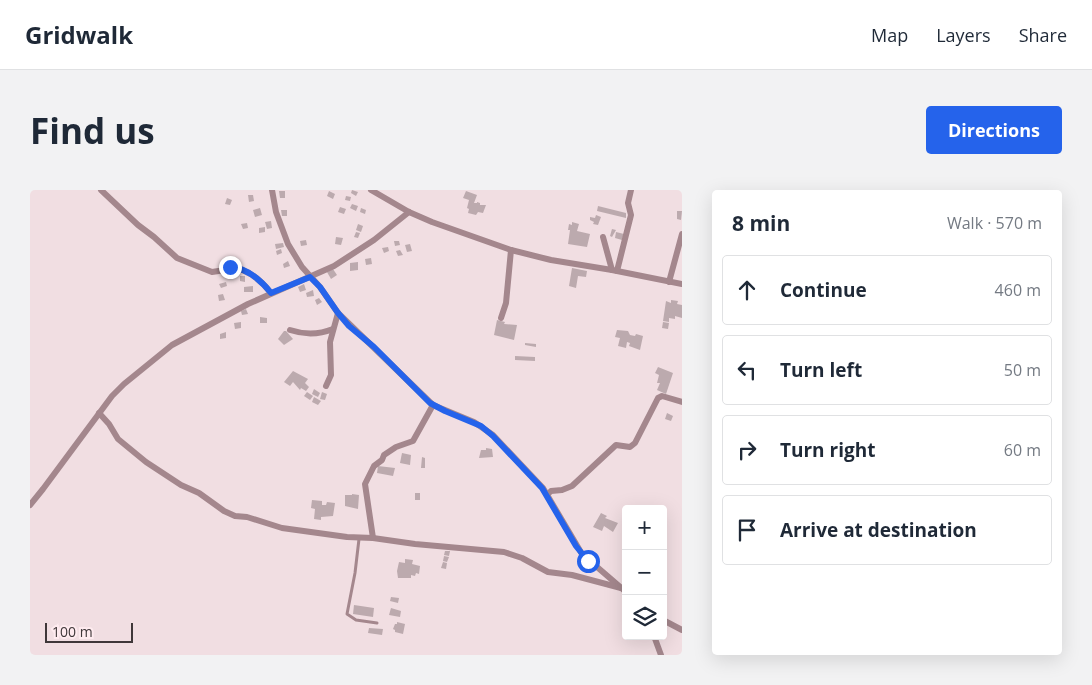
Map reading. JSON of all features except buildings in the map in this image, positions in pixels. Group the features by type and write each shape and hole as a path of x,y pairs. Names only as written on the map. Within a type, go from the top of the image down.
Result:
{"street":[{"path":"101,190 177,258 212,272 225,270 230,267 248,272 260,280 271,293"},
{"path":"272,190 276,212 288,244 302,267 320,287 338,313 433,405 474,422 486,430 536,480 582,554 622,589"},
{"path":"371,190 409,212 448,229 511,250 551,260 682,284"},
{"path":"614,271 632,215 628,204 631,190"},
{"path":"30,505 112,396 172,345 271,293 334,266 374,240 409,212"},
{"path":"669,282 682,234"},
{"path":"603,237 614,271"},
{"path":"501,318 506,303 511,250"},
{"path":"326,386 331,375 330,342 338,313"},
{"path":"290,330 312,334 333,329"},
{"path":"547,495 551,491 562,490 572,486 616,445 630,447 635,443 658,398 662,396 682,402"},
{"path":"373,538 365,484 374,466 382,460 384,455 396,447 413,441 433,405"},
{"path":"99,413 118,438 146,462 181,485 200,493 224,511 235,516 247,517 282,528 359,538 504,552 522,558 548,572 572,575 622,590"},
{"path":"667,622 682,630"},
{"path":"655,640 661,655"}],"lane":[{"path":"359,538 355,573 347,614 356,620 377,623"}],"route":[{"path":"230,267 236,267 248,272 260,280 271,293 310,277 320,287 349,326 374,347 430,403 474,422 493,436 536,480 554,505 576,546 588,561"}]}
